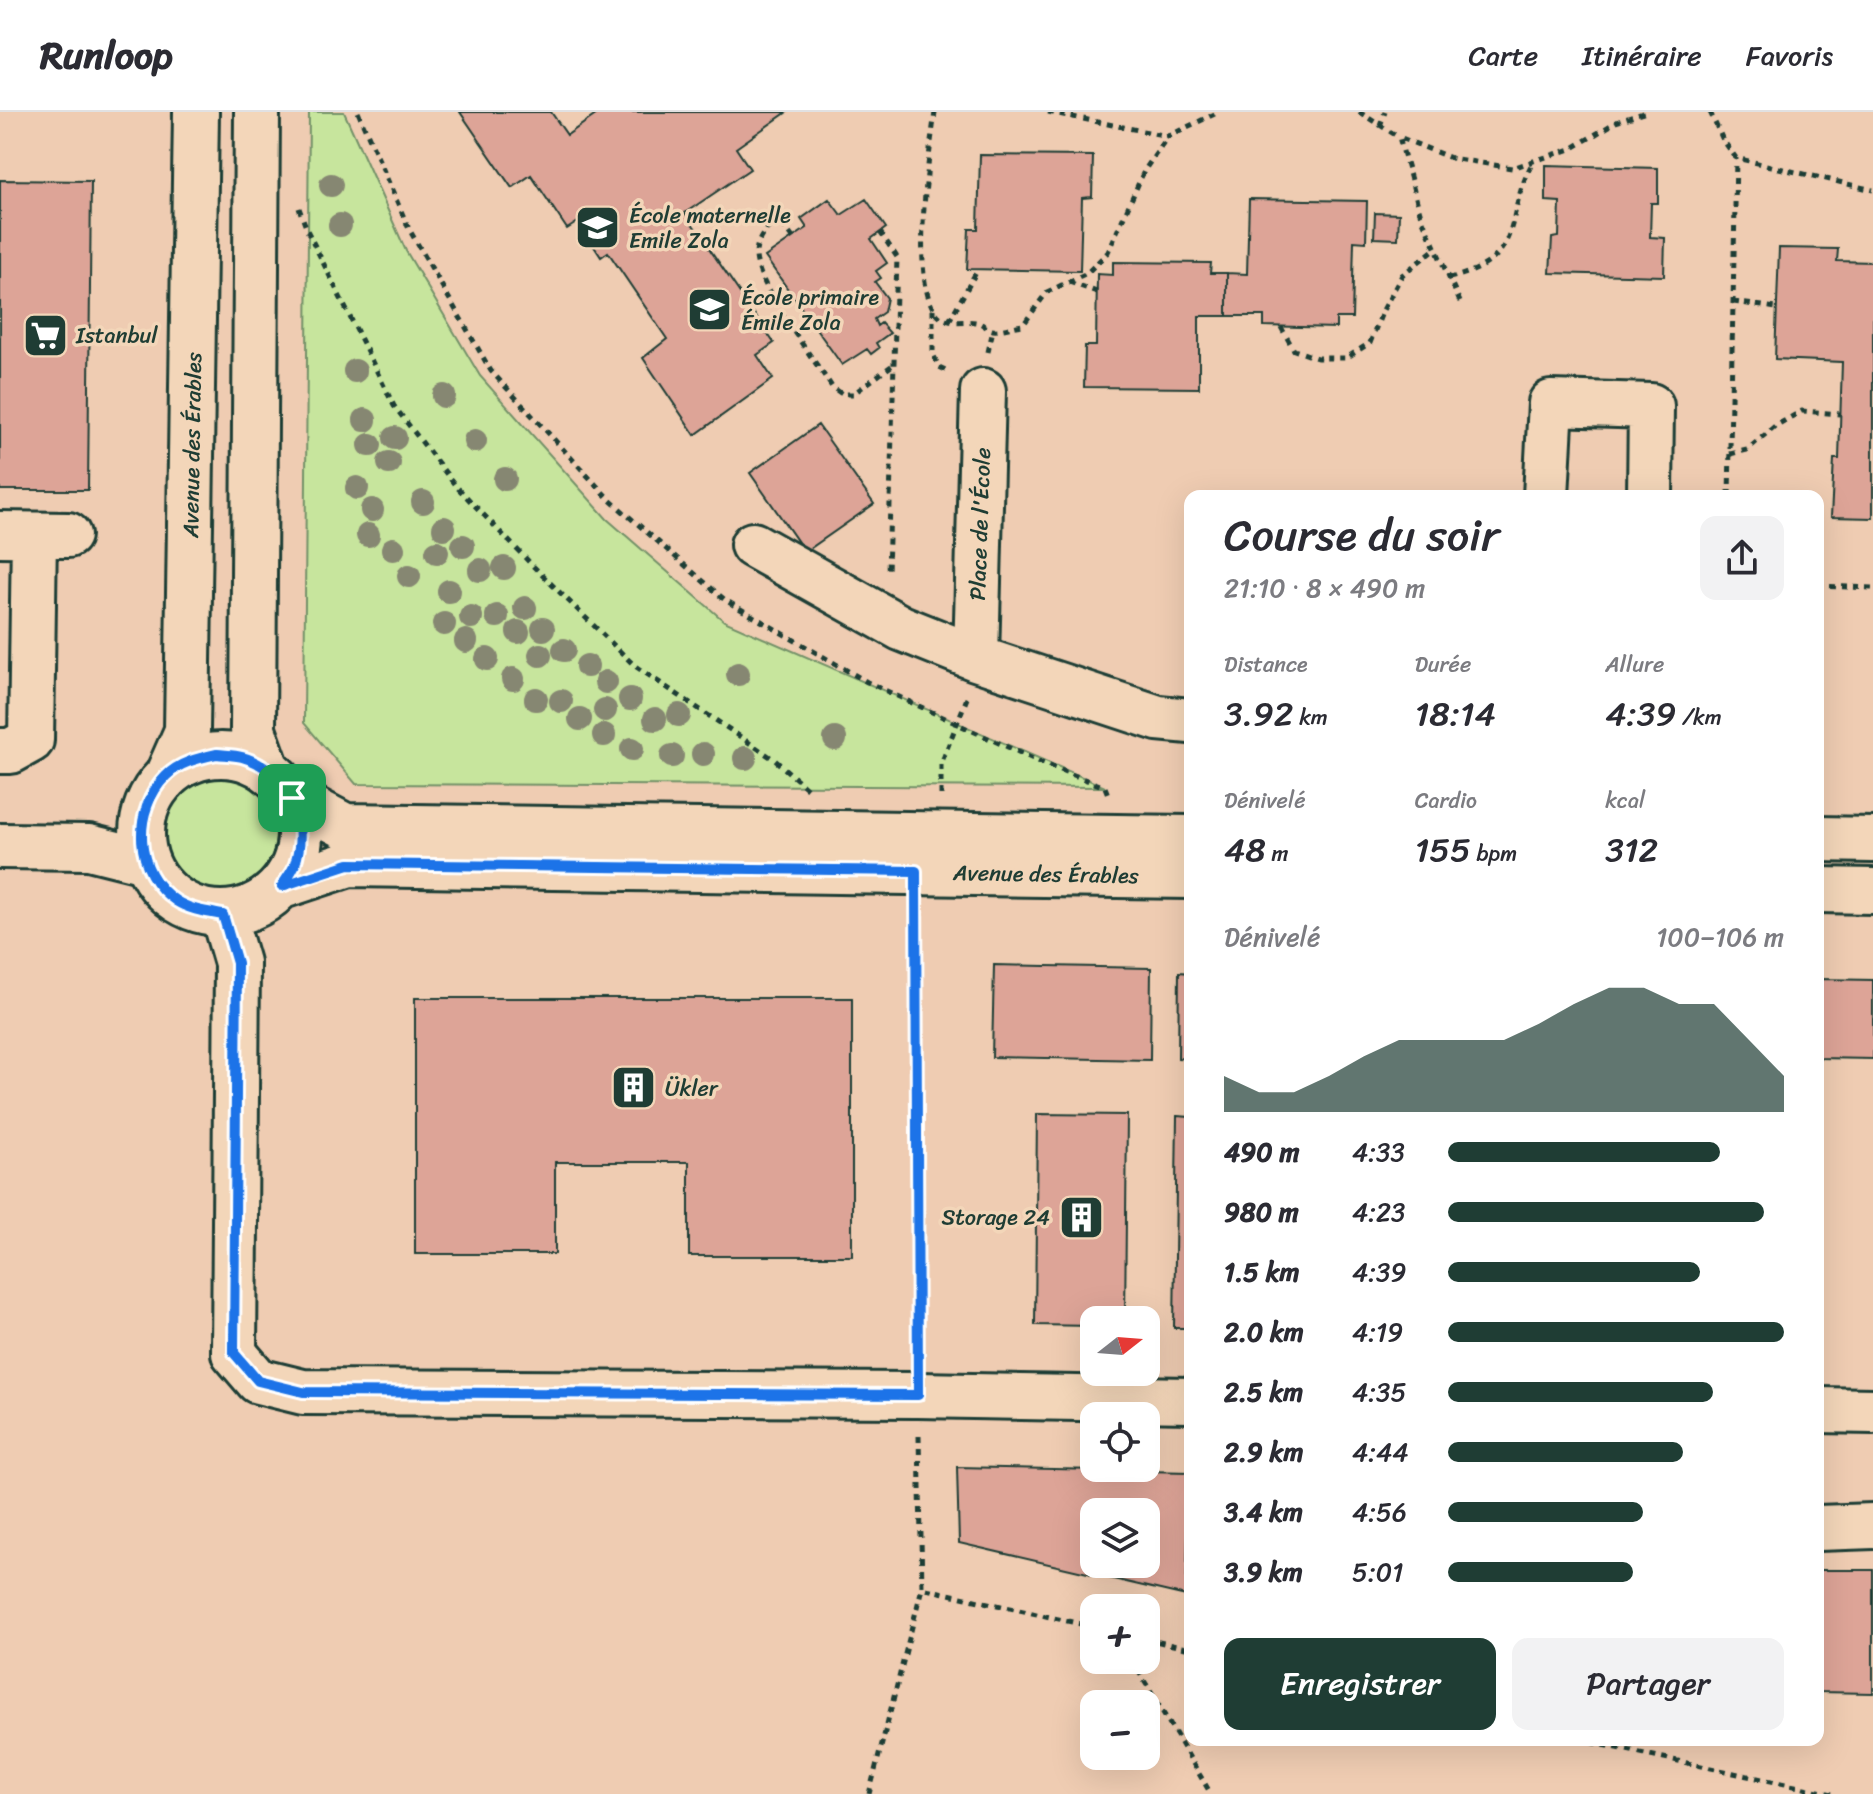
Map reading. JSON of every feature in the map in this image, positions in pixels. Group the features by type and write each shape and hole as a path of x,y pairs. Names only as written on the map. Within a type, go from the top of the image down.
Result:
{"main road":[{"name":"Avenue des Érables","path":"168,774 187,731 196,112"},
{"path":"257,112 253,730 299,821 300,844 294,866 282,886 265,901 245,911 223,915 198,911 175,900 157,883 145,861 141,837 143,813 153,792 168,774 191,760 217,754 244,758 280,784"},
{"name":"Place de l'École","path":"976,658 983,391"},
{"path":"1546,490 1551,403 1651,406 1650,490"},
{"path":"0,751 11,751 31,740 34,535"},
{"path":"753,545 901,628 976,658 1158,718 1184,720"},
{"name":"Avenue des Érables","path":"280,784 345,826 1184,838"},
{"path":"1824,839 1873,840"},
{"path":"0,846 89,847 145,861"},
{"name":"Avenue des Érables","path":"282,886 349,864 1184,876"},
{"path":"1824,890 1873,891"},
{"path":"223,915 237,963 234,1353 258,1381 303,1392 918,1395 1184,1400"},
{"path":"1824,1410 1873,1411"},
{"path":"1824,1528 1873,1526"}],"path":[{"path":"358,112 409,229 491,371 610,500 725,600 867,682 1042,763 1105,787 1124,837"},
{"path":"935,112 924,197 922,246 924,272 933,309 933,354 939,367 983,391"},
{"path":"1048,112 1168,136"},
{"path":"933,309 949,321 977,322 993,330 1023,325 1047,292 1087,273 1108,252 1144,171 1168,136 1218,112"},
{"path":"1359,112 1399,137 1451,158 1512,168 1571,149 1616,122 1646,112"},
{"path":"1380,126 1385,112"},
{"path":"1710,112 1714,125 1736,158 1729,490"},
{"path":"1399,137 1421,216 1460,302"},
{"path":"1736,158 1873,190"},
{"path":"1449,278 1471,273 1495,257 1507,244 1525,177 1534,161"},
{"path":"298,205 307,230 394,406 455,485 635,666 775,760 858,834"},
{"path":"793,238 778,218 765,230 755,252 760,277 832,387 842,394 853,394 895,364"},
{"path":"872,613 887,592 895,364 897,257 880,232"},
{"path":"1281,327 1294,350 1317,358 1346,358 1370,343 1402,275 1436,248"},
{"path":"949,321 978,269"},
{"path":"1069,282 1097,292"},
{"path":"1733,302 1777,308"},
{"path":"1730,454 1747,450 1775,426 1802,411 1840,414"},
{"path":"1824,586 1873,588"},
{"path":"941,800 941,764 968,695 976,658"},
{"path":"869,1794 922,1588 916,871"},
{"path":"922,1588 1080,1624"},
{"path":"1160,1642 1184,1648"},
{"path":"1140,1674 1211,1794"},
{"path":"1608,1746 1832,1794"}],"green space":[{"path":"309,112 344,112 406,251 480,376 607,519 724,621 1105,787 356,784 304,723"},
{"path":"220,778 241,783 259,795 271,813 276,834 271,855 259,873 241,885 220,890 199,885 181,873 169,855 164,834 169,813 181,795 199,783"}],"building":[{"path":"460,112 551,112 567,135 600,112 787,112 736,148 750,169 685,213 774,343 757,355 773,379 695,435 643,358 667,339 608,252 601,257 578,222 567,229 531,175 512,188"},
{"path":"980,155 1093,156 1092,197 1082,198 1080,271 967,269 969,229 978,229"},
{"path":"1546,165 1658,168 1658,203 1651,203 1650,237 1665,238 1664,276 1550,273 1552,238 1559,237 1560,202 1546,201"},
{"name":"Istanbul","path":"0,180 91,181 88,490 0,490"},
{"path":"829,199 841,215 866,199 886,228 871,239 887,263 876,271 881,278 875,282 887,298 884,312 874,319 877,326 881,323 890,333 876,343 879,348 871,354 867,349 842,365 765,257 807,228 801,219"},
{"path":"1249,199 1367,201 1366,242 1354,241 1352,318 1336,318 1336,328 1264,326 1264,316 1227,316 1227,273 1247,274"},
{"path":"1375,213 1399,214 1398,239 1374,238"},
{"path":"1779,248 1838,249 1837,261 1873,262 1873,518 1831,517 1834,459 1839,459 1842,362 1775,359"},
{"path":"1113,262 1211,263 1210,273 1227,273 1227,316 1199,316 1199,388 1084,387 1085,346 1096,346 1097,274 1113,275"},
{"path":"818,425 874,504 805,552 750,473"},
{"path":"994,965 1151,968 1150,1060 992,1057"},
{"path":"1179,972 1184,972 1184,1058 1178,1058"},
{"path":"1824,979 1873,980 1873,1059 1824,1058"},
{"name":"Ükler","path":"415,998 852,998 852,1256 689,1256 689,1162 555,1162 555,1254 415,1254"},
{"name":"Storage 24","path":"1037,1114 1127,1115 1125,1306 1080,1306 1080,1326 1035,1325"},
{"path":"1177,1116 1184,1117 1184,1328 1174,1328"},
{"path":"957,1467 1080,1470 1080,1482 1160,1482 1160,1471 1184,1472 1184,1596 1109,1578 1160,1578 1160,1498 1080,1498 1080,1571 959,1543"},
{"path":"1824,1570 1873,1570 1873,1693 1824,1692"}],"place":[{"name":"École maternelle Emile Zola","path":"598,228"},
{"name":"École primaire Émile Zola","path":"710,310"},
{"name":"Istanbul","path":"45,335"},
{"name":"Ükler","path":"634,1088"},
{"name":"Storage 24","path":"1081,1217"}],"route":[{"path":"217,754 244,758 267,769 282,782 292,798 299,821 300,844 294,866 282,886 349,864 916,871 918,1395 303,1392 258,1381 234,1353 237,963 223,915 198,911 175,900 157,883 145,861 141,837 143,813 153,792 168,774 191,760 217,754"}]}
